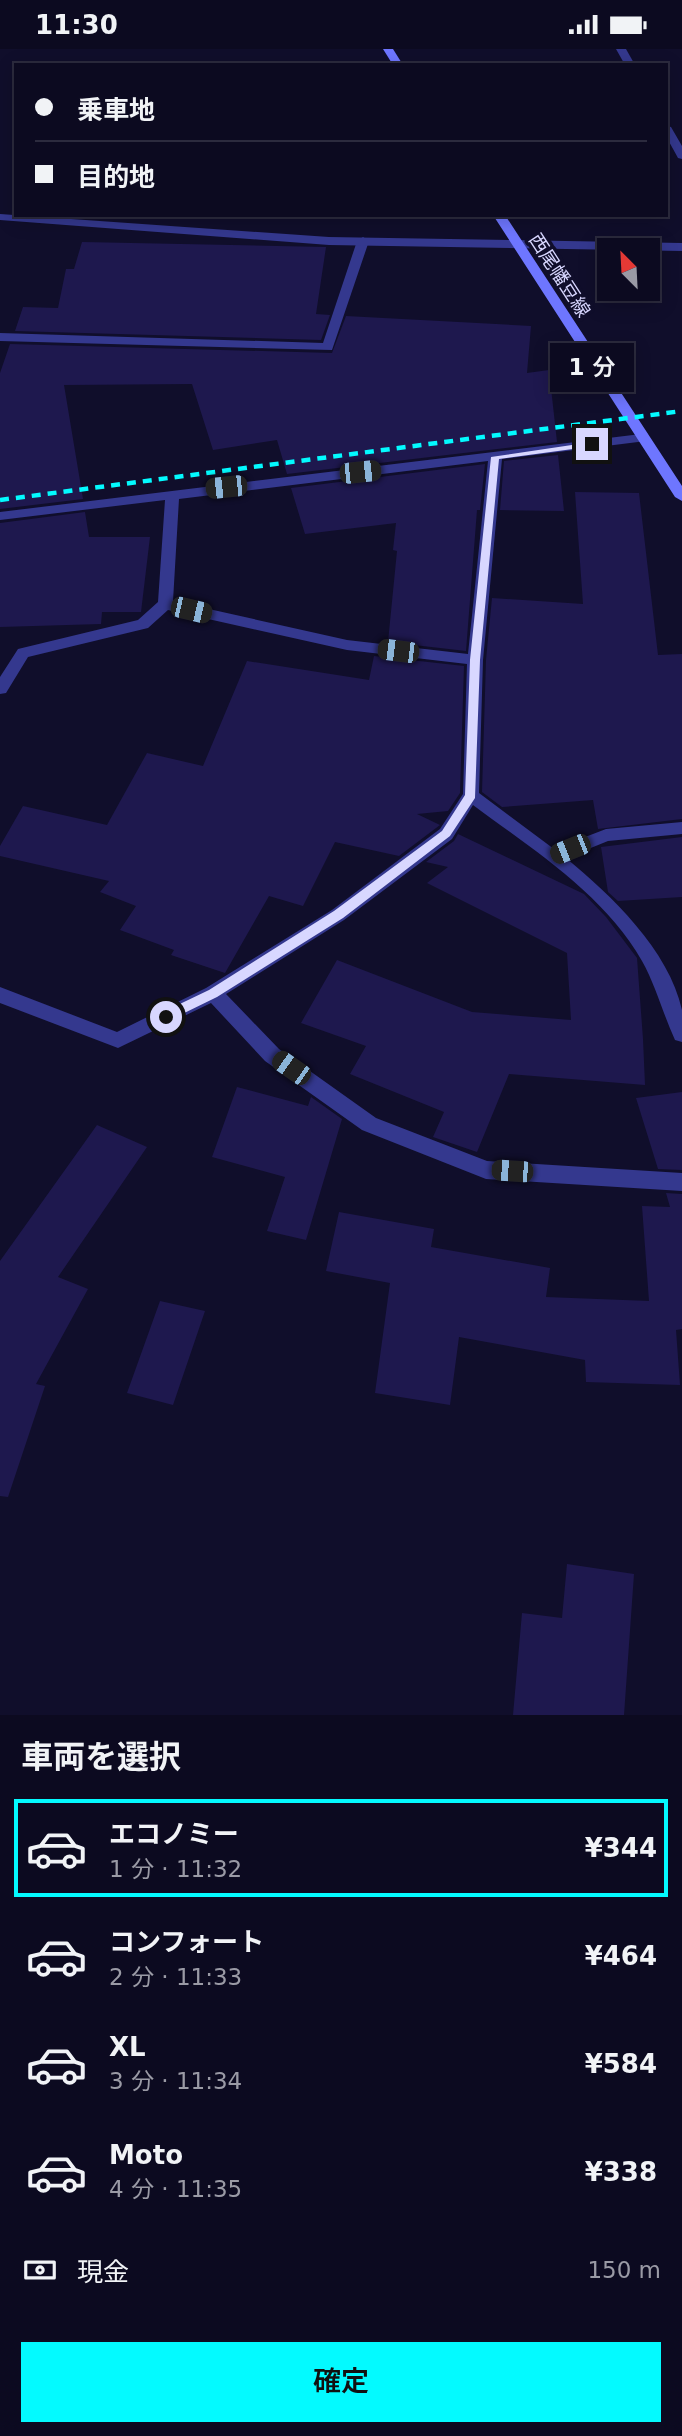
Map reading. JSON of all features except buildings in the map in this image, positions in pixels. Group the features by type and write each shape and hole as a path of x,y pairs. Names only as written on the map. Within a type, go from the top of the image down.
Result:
{"main road":[{"name":"西尾幡豆線","path":"500,217 641,438 682,497"}],"street":[{"path":"668,131 682,156"},
{"path":"0,217 363,241 682,247"},
{"path":"0,337 328,347 363,241"},
{"path":"0,516 641,438"},
{"path":"0,995 118,1040 213,993 338,915 446,834 471,795 475,660 495,457"},
{"path":"0,689 23,653 143,624 166,604 172,493"},
{"path":"166,604 347,645 475,660"},
{"path":"471,795 553,856 632,933 658,974 682,1034"},
{"path":"553,856 606,835 682,828"},
{"path":"213,993 272,1055 369,1124 486,1170 682,1182"}],"railway":[{"path":"0,500 682,411"}],"route":[{"path":"166,1017 213,993 338,915 446,834 471,795 475,660 495,457 592,444"}]}
